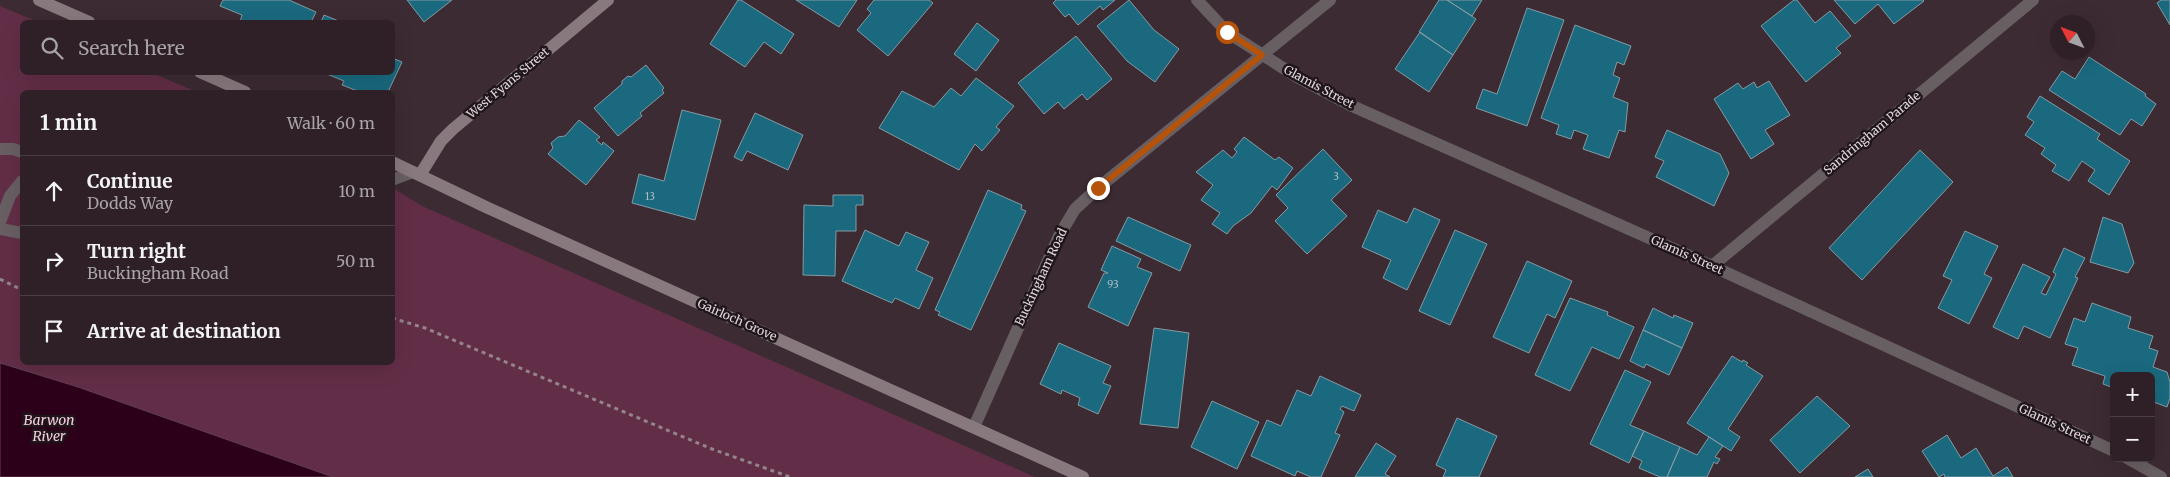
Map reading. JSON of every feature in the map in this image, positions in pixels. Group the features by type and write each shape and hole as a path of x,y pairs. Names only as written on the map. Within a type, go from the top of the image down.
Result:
{"street":[{"path":"39,0 84,20"},
{"name":"West Fyans Street","path":"416,174 441,141 453,129 608,0"},
{"name":"Glamis Street","path":"1196,0 1221,27 1262,55 1297,77 1350,105 1712,266 2110,449"},
{"name":"Buckingham Road","path":"974,427 1059,236 1076,209 1098,188 1330,0"},
{"name":"Sandringham Parade","path":"1712,266 2033,0"},
{"path":"207,75 240,90"},
{"path":"0,149 13,149 20,151"},
{"name":"Gairloch Grove","path":"395,164 1083,477"},
{"path":"395,179 416,174"},
{"path":"0,222 10,196 20,184"},
{"path":"0,230 20,233"},
{"path":"2134,462 2161,477"}],"path":[{"path":"0,279 20,289"},
{"path":"395,319 425,328 712,449 790,477"}],"shaded area":[{"path":"0,6 33,20 20,20 20,75 157,75 192,90 20,90 20,365 395,365 395,189 422,206 1035,477 333,477 78,387 0,363"}],"water":[{"name":"Barwon River","path":"0,363 78,387 333,477 0,477"}],"building":[{"path":"223,0 289,0 316,12 312,20 241,20 242,15 220,6"},
{"path":"407,0 452,0 424,22"},
{"path":"738,0 741,0 794,34 781,54 764,42 745,67 710,44"},
{"path":"796,0 857,0 839,27"},
{"path":"874,0 929,0 933,3 888,56 857,30 871,13 867,9"},
{"path":"1056,0 1115,0 1103,10 1100,6 1078,25 1069,14 1065,17 1053,3"},
{"path":"1129,0 1154,30 1179,49 1155,82 1127,61 1097,26"},
{"path":"1439,0 1447,0 1476,19 1453,55 1419,32"},
{"path":"1447,0 1482,0 1472,16"},
{"path":"1794,0 1797,0 1815,23 1830,11 1851,36 1836,48 1841,53 1806,82 1761,26"},
{"path":"1834,0 1924,1 1894,24 1878,4 1855,24"},
{"path":"2161,0 2170,0 2170,25 2157,3"},
{"path":"1527,8 1564,20 1527,126 1476,108 1483,89 1497,94"},
{"path":"324,15 336,20 322,20"},
{"path":"977,23 999,40 976,71 954,54"},
{"path":"1575,25 1631,46 1624,65 1617,62 1613,75 1620,78 1613,97 1628,103 1625,132 1619,130 1609,158 1583,149 1588,135 1574,130 1571,139 1556,134 1559,125 1541,118"},
{"path":"1420,32 1453,55 1429,92 1395,69"},
{"path":"1076,36 1112,79 1087,100 1082,94 1064,109 1058,102 1044,114 1018,83"},
{"path":"395,59 402,62 389,90 355,90 342,85 344,81 329,75 395,75"},
{"path":"2087,60 2094,60 2146,94 2145,96 2156,104 2142,126 2131,119 2120,135 2049,90 2062,71 2075,79"},
{"path":"646,65 664,88 662,90 664,93 640,113 642,116 618,136 594,108 622,84 622,81 628,76 631,77"},
{"path":"976,78 1014,106 996,127 1000,130 982,151 975,144 959,170 879,128 902,91 934,107 951,88 961,96"},
{"path":"1769,81 1790,115 1765,130 1774,144 1751,159 1714,99 1738,83 1743,89 1754,82 1757,88"},
{"path":"2040,96 2100,134 2097,139 2130,161 2109,195 2088,181 2095,170 2082,161 2069,181 2052,171 2056,165 2041,154 2045,148 2025,135 2034,122 2027,117"},
{"path":"682,110 721,120 695,220 632,203 639,174 664,181"},
{"path":"755,113 803,135 788,170 747,151 742,161 734,157"},
{"path":"579,120 600,137 596,140 602,145 603,142 614,151 586,185 548,154 553,148 551,143 558,137 565,136"},
{"path":"1667,130 1720,154 1729,173 1714,206 1656,177 1664,161 1655,157"},
{"path":"1244,137 1275,160 1279,157 1293,168 1277,190 1272,186 1251,213 1233,226 1227,234 1212,224 1220,213 1201,200 1213,185 1196,172 1223,150 1232,158 1237,152 1234,149"},
{"path":"1323,149 1352,180 1331,200 1347,216 1307,254 1275,221 1288,208 1276,195"},
{"path":"1920,150 1953,182 1862,280 1829,248"},
{"path":"988,190 1022,205 1021,209 1026,211 971,330 938,315 940,312 935,310"},
{"path":"833,195 863,195 863,205 856,205 856,231 836,231 835,276 803,275 804,205 833,206"},
{"path":"1414,208 1440,220 1407,290 1383,278 1391,260 1362,247 1378,210 1407,223"},
{"path":"1128,217 1191,245 1180,271 1116,241"},
{"path":"2103,217 2122,224 2134,263 2128,273 2090,262"},
{"path":"865,230 899,246 906,232 929,242 916,270 933,278 919,309 895,298 892,303 842,281"},
{"path":"1455,230 1487,244 1450,325 1419,311"},
{"path":"1965,231 1998,246 1984,274 1992,278 1969,324 1938,308 1952,280 1943,276"},
{"path":"1112,246 1141,259 1137,267 1152,273 1128,326 1088,307 1104,273 1108,273 1101,270"},
{"path":"2064,248 2085,258 2075,277 2078,278 2050,338 2024,326 2018,339 1993,327 2023,264 2050,277 2041,293 2046,295 2056,274 2053,272"},
{"path":"1527,261 1572,281 1555,318 1547,314 1529,353 1493,337"},
{"path":"1570,298 1608,312 1607,315 1634,327 1619,359 1592,347 1570,391 1535,375"},
{"path":"2092,303 2131,317 2128,328 2153,336 2149,348 2158,351 2153,367 2167,372 2170,382 2170,398 2167,407 2155,402 2155,372 2110,372 2110,387 2103,384 2105,376 2072,365 2078,348 2065,344 2074,318 2085,322"},
{"path":"1653,308 1673,318 1674,315 1693,323 1682,348 1643,330"},
{"path":"1154,328 1189,333 1178,428 1140,424"},
{"path":"1643,330 1682,348 1669,375 1646,364 1644,368 1630,361"},
{"path":"1059,343 1111,366 1103,383 1111,386 1098,414 1078,405 1080,398 1062,390 1061,394 1040,384"},
{"path":"1732,356 1748,363 1746,365 1763,376 1728,429 1740,437 1731,451 1687,423"},
{"path":"1625,370 1651,382 1630,425 1644,431 1629,463 1590,444"},
{"path":"1320,376 1361,395 1354,411 1342,406 1340,409 1344,412 1335,433 1340,435 1321,477 1311,477 1297,471 1295,476 1251,456 1267,420 1281,426 1297,390 1311,396"},
{"path":"1817,396 1850,426 1800,473 1770,440"},
{"path":"1212,401 1259,422 1237,469 1191,447"},
{"path":"1457,418 1497,436 1479,477 1443,477 1446,470 1436,465"},
{"path":"1644,431 1680,447 1667,477 1660,477 1639,468 1642,461 1632,456"},
{"path":"1947,435 1961,458 1976,448 1993,476 2007,467 2013,477 1945,477 1944,474 1939,477 1922,451"},
{"path":"1709,437 1723,446 1715,457 1720,459 1717,464 1714,462 1707,477 1667,477 1680,447 1697,455"},
{"path":"1376,443 1396,456 1385,474 1390,477 1355,477"},
{"path":"1868,469 1873,477 1855,477"}],"route":[{"path":"1098,188 1262,55 1227,32"}]}
